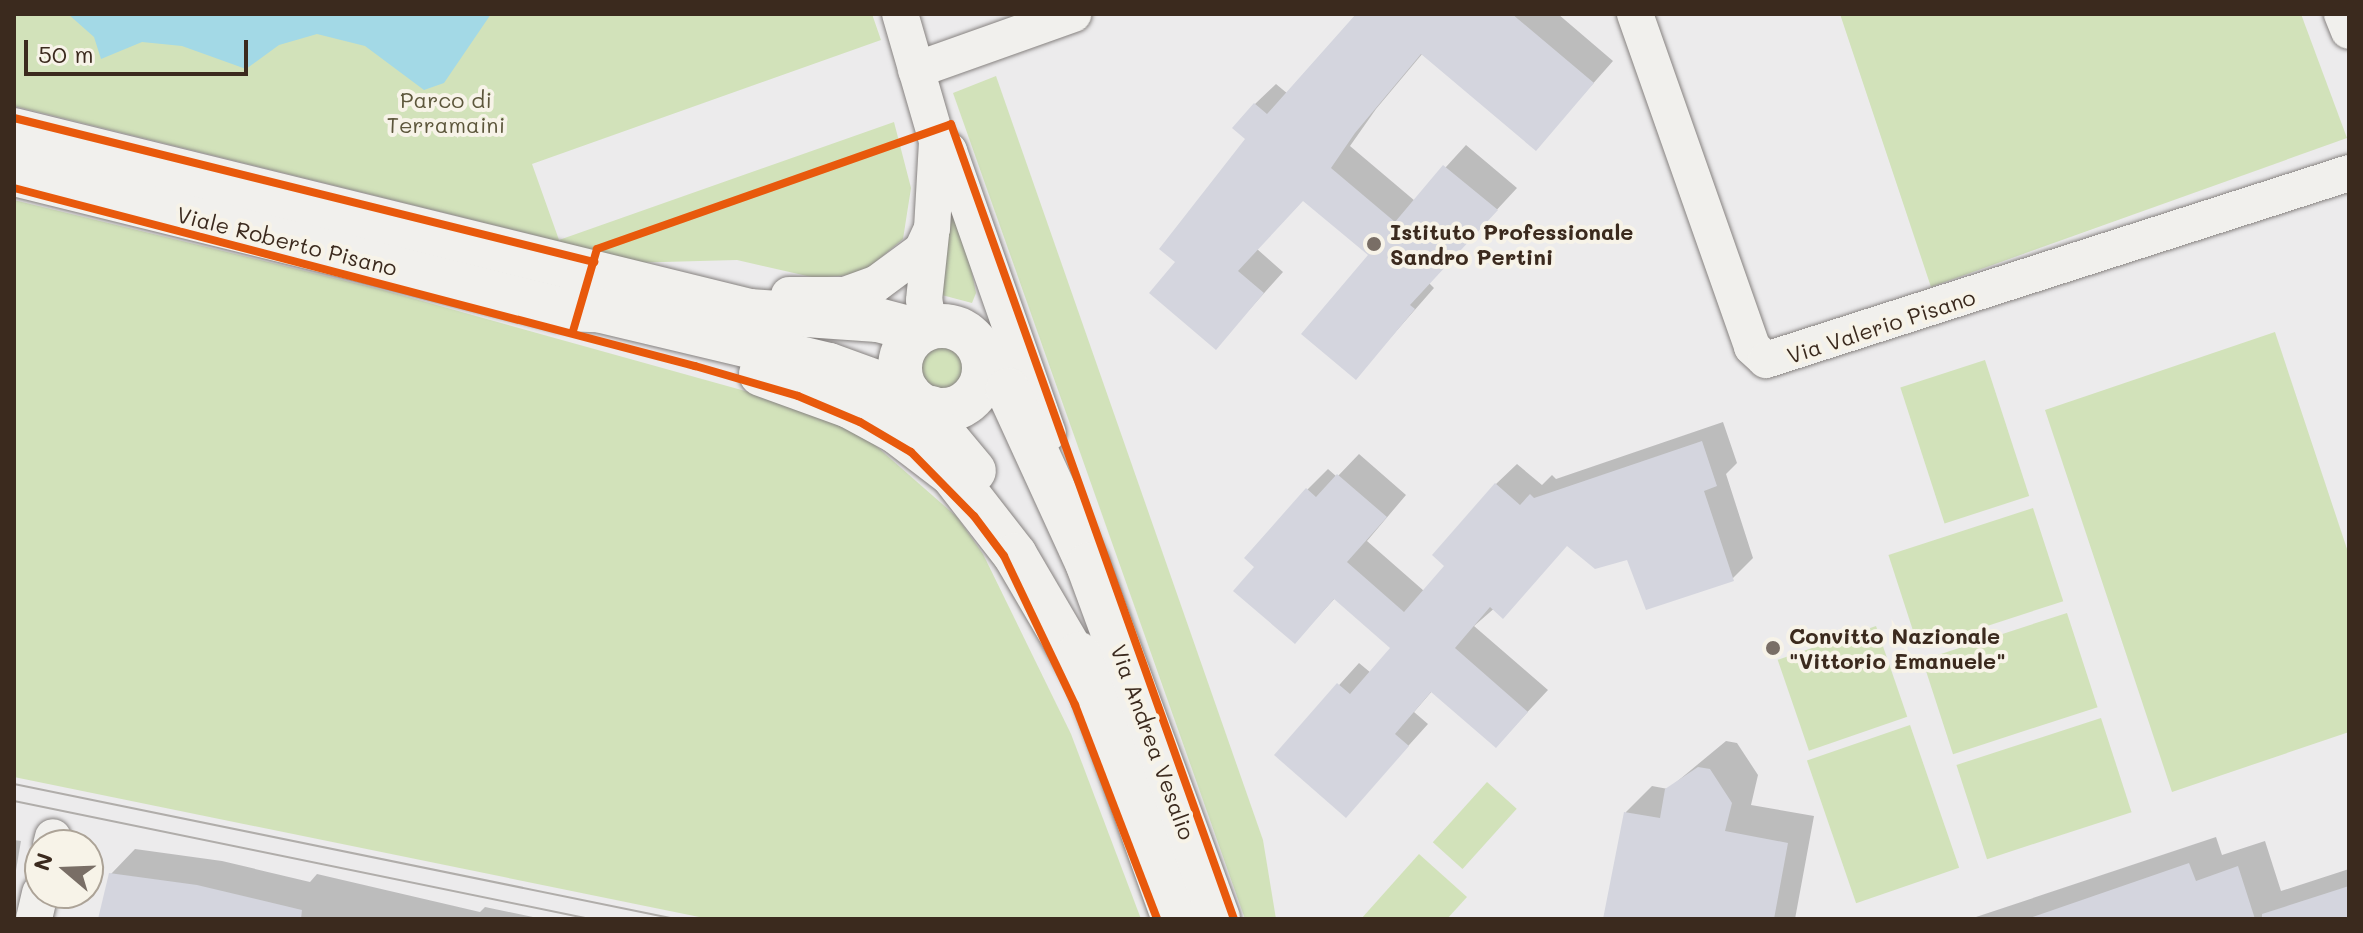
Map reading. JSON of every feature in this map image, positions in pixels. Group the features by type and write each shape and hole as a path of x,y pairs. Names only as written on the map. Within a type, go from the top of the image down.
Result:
{"main road":[{"name":"Viale Roberto Pisano","path":"14,130 749,311 878,320 925,329"},
{"name":"Viale Roberto Pisano","path":"14,174 560,309 598,310 814,362 920,401"},
{"name":"Viale Roberto Pisano","path":"560,309 595,329 734,365 849,406"},
{"path":"955,327 982,357 978,390 970,399 945,410 920,401 900,369 902,354 925,329 955,327"},
{"name":"Via Andrea Vesalio","path":"982,357 1008,390 1088,565 1218,919"},
{"name":"Via Andrea Vesalio","path":"920,401 1035,551 1062,602 1174,919"},
{"name":"Via Andrea Vesalio","path":"849,406 908,440 952,474 982,509 1088,680"}],"street":[{"name":"Via Andrea Vesalio","path":"900,14 937,141 924,300 925,329"},
{"path":"916,70 1073,14"},
{"name":"Via Valerio Pisano","path":"1635,14 1752,347 1766,360 2349,173"},
{"path":"2342,14 2349,31"},
{"name":"Via Andrea Vesalio","path":"937,141 949,151 1088,541 1088,565"},
{"path":"705,299 845,295 902,269 922,250 932,229"},
{"path":"982,357 996,290"}],"green space":[{"name":"Parco di Terramaini","path":"14,14 872,14 881,40 532,164 559,240 894,122 911,188 903,239 861,274 816,278 737,260 625,263 558,241 14,106"},
{"path":"1840,14 2301,14 2347,138 1931,287"},
{"path":"996,76 1263,840 1276,919 1245,919 953,93"},
{"path":"953,177 976,293 972,303 938,294"},
{"path":"14,200 383,290 777,400 835,422 875,445 957,517 983,554 1071,734 1141,919 709,919 14,777"},
{"path":"929,327 955,327 981,350 978,390 945,410 900,369 909,341"},
{"path":"2275,332 2349,555 2349,732 2172,792 2045,410"},
{"path":"1985,360 2029,496 1945,524 1900,388"},
{"path":"2033,508 2063,601 1919,648 1888,555"},
{"path":"2067,613 2098,707 1953,754 1922,660"},
{"path":"1876,626 1907,717 1809,751 1778,660"},
{"path":"2101,718 2132,812 1987,859 1956,765"},
{"path":"1910,725 1959,868 1856,903 1807,760"},
{"path":"1487,782 1517,809 1463,869 1433,842"},
{"path":"1419,854 1467,897 1447,919 1361,919"}],"water":[{"path":"68,14 491,14 444,83 424,90 365,46 317,34 279,45 246,69 182,46 142,42 101,59 94,37"}],"building":[{"path":"1356,14 1512,14 1594,83 1536,151 1421,54 1355,133 1331,168 1395,222 1443,165 1498,210 1410,305 1415,309 1356,380 1301,334 1368,255 1303,201 1238,271 1264,293 1216,350 1149,293 1175,262 1159,249 1245,139 1232,128 1254,103 1267,114"},
{"path":"1702,441 1717,486 1704,491 1734,581 1646,610 1627,560 1595,569 1567,546 1503,619 1490,607 1455,648 1528,712 1496,748 1431,692 1395,734 1409,746 1346,818 1274,755 1337,683 1350,694 1390,648 1334,599 1295,644 1233,591 1254,567 1244,558 1306,488 1316,497 1337,474 1387,517 1347,562 1404,612 1444,566 1432,555 1495,483 1520,505 1530,494 1534,498"},
{"path":"1698,767 1710,769 1732,803 1725,831 1788,843 1774,919 1603,919 1624,812 1660,818 1665,789"},
{"path":"2189,863 2196,881 2238,866 2255,919 2027,919"},
{"path":"109,873 197,885 302,910 301,919 98,919 100,909 104,909"},
{"path":"2349,886 2349,919 2262,919 2262,914"}],"tram line":[{"path":"14,784 675,919"},
{"path":"14,801 590,919"}],"cycle path":[{"path":"14,118 594,262"},
{"path":"573,331 597,249 951,124 1234,919"},
{"path":"14,188 695,366 798,396 860,422 911,452 974,516 1004,556 1075,705 1157,919"}],"place":[{"name":"Istituto Professionale Sandro Pertini","path":"1374,244"},
{"name":"Convitto Nazionale \"Vittorio Emanuele\"","path":"1773,648"}]}
